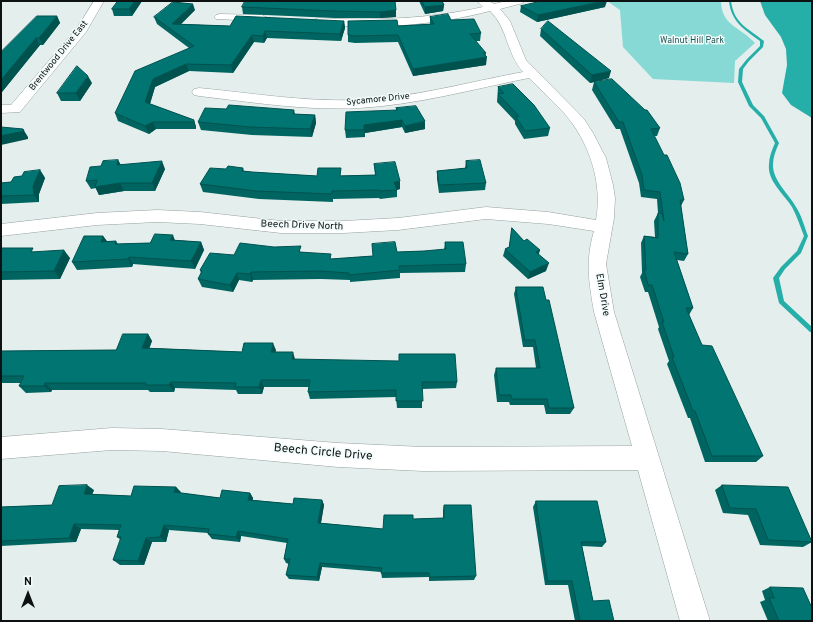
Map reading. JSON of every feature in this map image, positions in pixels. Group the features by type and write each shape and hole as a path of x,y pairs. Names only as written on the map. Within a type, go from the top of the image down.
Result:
{"street":[{"name":"Brentwood Drive East","path":"1,110 15,109 82,30 99,1"},
{"path":"305,20 351,23 402,22 448,17 487,4 519,1"},
{"name":"Elm Drive","path":"487,4 502,15 510,32 515,52 520,61 570,111 592,145 603,173 606,190 606,213 597,258 598,278 604,312 695,621"},
{"path":"220,17 274,19"},
{"name":"Sycamore Drive","path":"199,92 304,102 358,104 394,100 532,74"},
{"name":"Beech Drive North","path":"1,230 97,219 157,216 200,218 281,226 344,227 398,224 486,213 548,218 603,226"},
{"name":"Beech Circle Drive","path":"1,448 112,439 162,440 338,455 423,459 646,458"}],"green space":[{"name":"Walnut Hill Park","path":"607,1 721,1 724,16 728,21 755,43 735,61 734,83 653,79 623,47 620,10"}],"shaded area":[{"path":"760,1 812,1 812,118 791,105 782,93 787,65 786,49 781,37 765,15"}],"building":[{"path":"118,1 135,1 129,9 112,9"},
{"path":"245,1 395,1 396,10 380,12 242,7"},
{"path":"422,1 442,1 444,5 425,7"},
{"path":"542,1 604,1 538,15 521,6"},
{"path":"173,2 193,4 172,24 230,26 236,16 344,21 340,34 265,31 263,36 252,35 231,65 186,64 153,79 145,102 194,120 193,122 153,122 145,126 115,113 135,71 194,46 154,17"},
{"path":"448,14 451,20 474,19 481,33 470,34 486,53 483,53 487,57 413,69 398,35 348,35 348,21 397,20 398,26 434,24 430,17"},
{"path":"37,16 57,16 39,38 36,38 1,80 1,52"},
{"path":"548,21 611,71 592,75 541,29"},
{"path":"77,66 88,76 76,93 57,93"},
{"path":"612,79 645,110 647,110 660,128 651,129 664,155 667,155 680,183 684,200 680,200 688,254 674,252 693,308 686,308 702,345 712,346 763,456 712,456 695,411 693,411 672,357 674,357 662,322 664,322 652,285 648,285 644,269 646,270 644,236 658,238 658,213 662,213 664,221 660,192 644,190 642,175 623,122 619,122 594,82"},
{"path":"513,84 534,105 550,128 525,131 516,117 519,116 498,94 504,93 498,87"},
{"path":"229,105 294,110 293,114 315,115 310,129 250,127 198,122 205,108 226,109"},
{"path":"416,106 425,121 405,126 402,120 364,125 364,130 345,130 346,112 398,110 396,108"},
{"path":"1,127 23,129 24,131 1,136"},
{"path":"118,160 117,165 162,161 152,183 120,183 95,187 97,180 86,181 90,167 101,166 103,161"},
{"path":"480,160 486,183 439,185 437,171 467,168 466,161"},
{"path":"395,162 400,181 394,182 397,190 332,191 332,194 256,191 200,184 210,168 226,169 228,166 243,168 242,171 317,176 318,168 341,168 340,176 376,175 374,164"},
{"path":"40,170 33,186 34,195 1,196 1,183 11,182 14,177 22,176 24,172"},
{"path":"512,228 524,241 527,239 540,250 536,252 549,263 530,272 505,249 509,247"},
{"path":"155,234 173,235 170,240 201,242 191,261 129,257 128,259 72,262 84,236 103,236 101,242 116,241 115,244 150,243"},
{"path":"395,242 397,252 446,249 445,242 463,242 466,264 399,266 400,270 349,275 349,273 320,271 251,272 250,274 237,273 230,285 198,279 202,271 200,270 210,253 234,255 240,243 274,247 301,246 299,252 331,254 330,259 373,256 372,244"},
{"path":"1,248 33,248 31,252 64,250 54,271 1,272"},
{"path":"516,287 543,287 546,300 549,300 574,408 549,408 547,399 512,399 511,395 499,395 496,368 540,368 535,340 525,340"},
{"path":"123,334 148,334 142,348 242,352 244,343 273,343 271,352 293,352 292,359 399,361 399,354 455,354 457,382 422,382 423,401 396,401 396,390 308,392 310,380 261,380 259,387 235,387 236,383 171,382 169,385 145,385 146,383 45,383 44,386 19,386 24,376 1,376 1,351 116,350"},
{"path":"87,485 84,494 131,496 134,486 176,487 174,492 220,498 222,490 250,493 248,500 293,504 294,498 322,500 318,523 383,529 384,515 413,515 413,519 444,518 444,505 471,505 476,576 430,577 429,573 381,573 382,568 320,563 317,577 286,575 290,559 284,559 288,539 238,531 236,537 208,534 209,529 164,525 160,537 146,538 138,561 113,560 121,537 117,537 121,525 74,524 69,538 1,541 1,507 52,505 59,486"},
{"path":"722,485 788,487 812,542 768,540 756,509 730,508"},
{"path":"536,501 597,501 606,542 581,542 593,601 609,600 614,621 580,621 572,581 548,581"},
{"path":"770,587 803,588 812,608 812,621 779,621 769,598 774,598"}],"waterway":[{"path":"730,1 736,20 745,29 762,41 762,46 741,69 740,82 751,106 763,117 777,143 772,155 771,171 777,184 794,207 806,236 799,252 783,268 776,278 781,302 812,330"}]}
